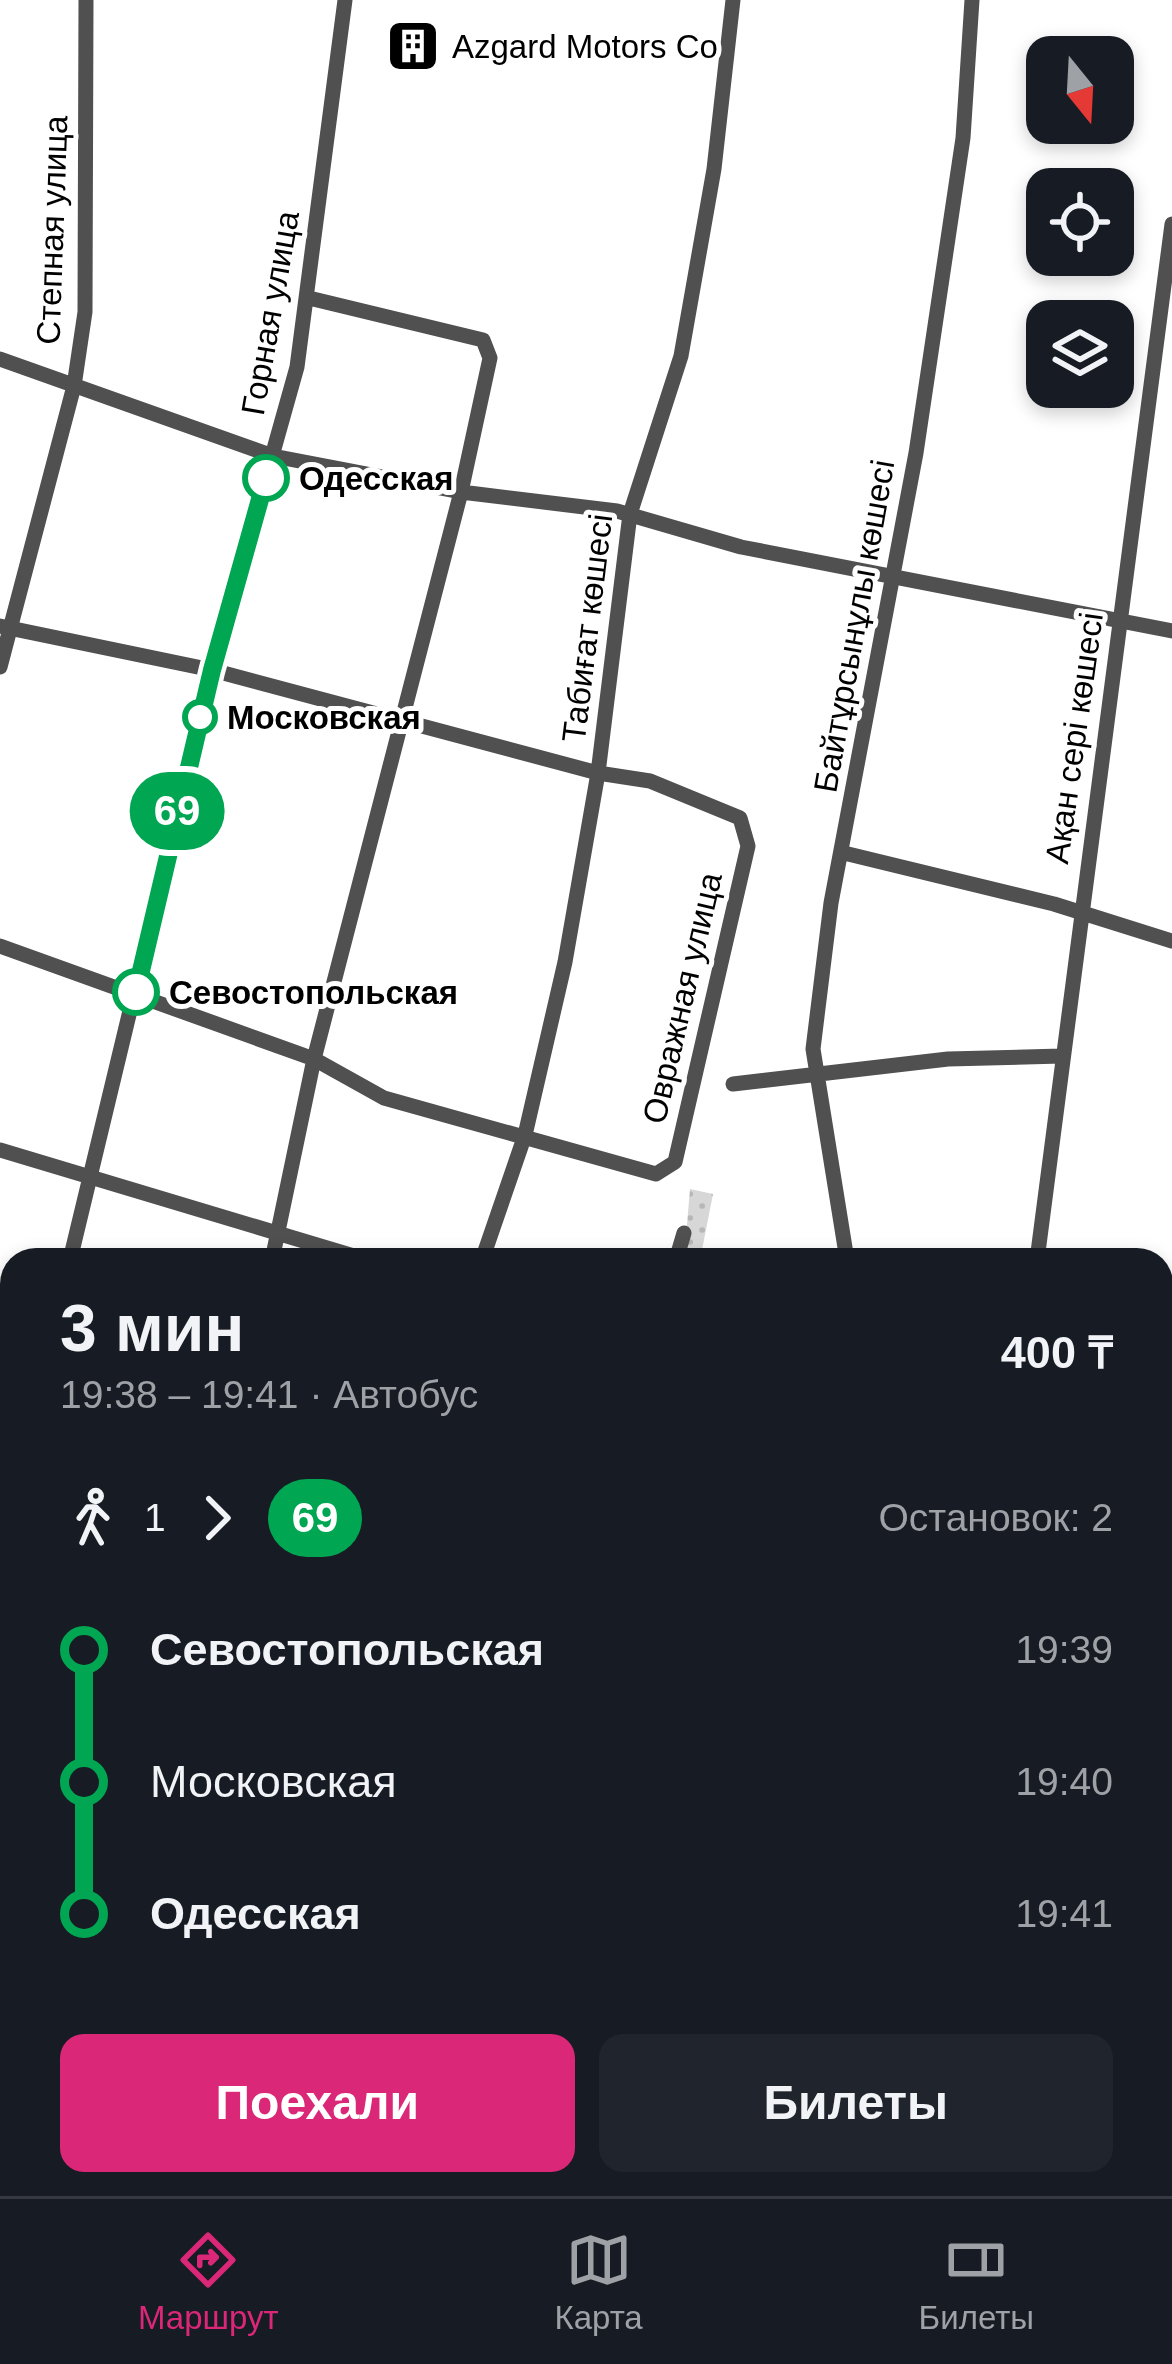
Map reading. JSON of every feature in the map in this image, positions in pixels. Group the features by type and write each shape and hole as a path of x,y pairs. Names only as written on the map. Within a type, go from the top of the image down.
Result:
{"street":[{"name":"Степная улица","path":"0,668 6,627 74,386 88,257 86,0"},
{"name":"Горная улица","path":"73,1248 212,670 273,456 309,298 345,0"},
{"name":"Табиғат көшесі","path":"486,1248 525,1135 565,962 598,773 630,514 681,356 714,169 733,0"},
{"name":"Байтұрсынұлы көшесі","path":"845,1248 813,1049 831,903 844,853 892,575 963,138 972,0"},
{"name":"Ақан сері көшесі","path":"1038,1248 1172,224"},
{"path":"275,1248 314,1059 461,492 490,358 483,340 309,298"},
{"path":"0,359 273,456 461,492 630,514 741,547 1172,632"},
{"path":"6,627 212,670 598,773"},
{"name":"Овражная улица","path":"525,1135 656,1174 675,1162 748,846 746,825 685,792 598,773"},
{"path":"844,853 1172,941"},
{"path":"0,946 314,1059 384,1098 525,1135"},
{"path":"733,1084 948,1059 1062,1056"},
{"path":"0,1150 329,1248"},
{"path":"680,1248 684,1233"}],"shaded area":[{"path":"690,1189 713,1194 702,1248 685,1248"}],"bus line":[{"name":"69","path":"136,992 212,670 266,478"}],"place":[{"name":"Azgard Motors Co","path":"413,46"},
{"name":"Одесская","path":"266,478"},
{"name":"Московская","path":"200,717"},
{"name":"Севостопольская","path":"136,992"}]}
